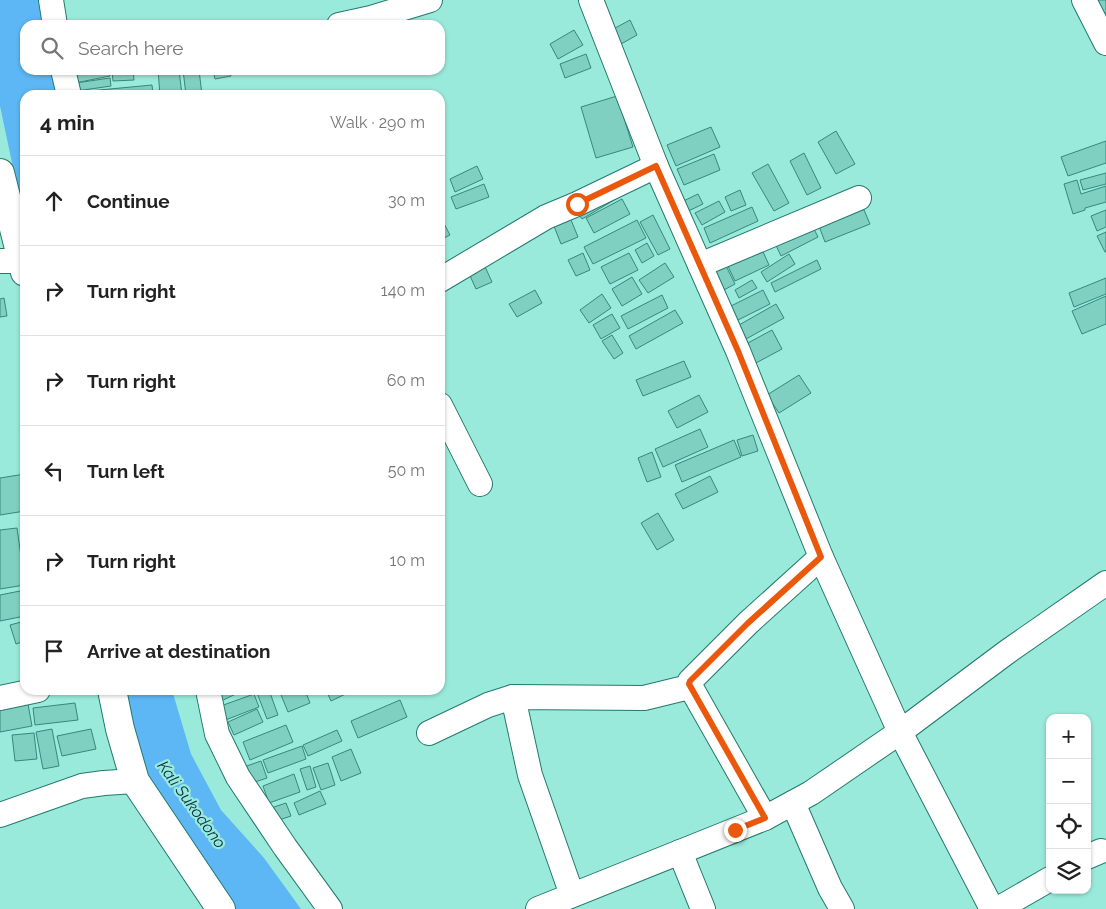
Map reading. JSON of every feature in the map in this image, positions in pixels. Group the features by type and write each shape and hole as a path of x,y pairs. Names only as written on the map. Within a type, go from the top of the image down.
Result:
{"main road":[{"path":"0,173 16,264"},
{"path":"113,695 120,729 135,781 221,909"}],"street":[{"path":"51,0 54,20"},
{"path":"362,20 430,0"},
{"path":"591,0 656,166 738,351 821,557 900,732 992,909"},
{"path":"1084,0 1106,41"},
{"path":"64,75 68,90"},
{"path":"445,277 546,217 656,166"},
{"path":"700,265 858,198"},
{"path":"445,415 480,484"},
{"path":"765,818 689,687 690,681 748,623 821,557"},
{"path":"538,909 765,818 793,803 900,732 1007,652 1106,583"},
{"path":"428,733 488,705 513,697 644,698 689,687"},
{"path":"0,698 20,694"},
{"path":"209,695 217,734 238,777 330,909"},
{"path":"513,697 530,775 572,895"},
{"path":"0,815 82,786 104,782 135,781"},
{"path":"793,803 830,888 842,909"},
{"path":"680,852 703,909"},
{"path":"998,909 1046,881"}],"water":[{"path":"0,0 40,0 44,20 20,20 20,75 56,75 58,90 20,90 20,200 0,106"},
{"name":"Kali Sukodono","path":"118,695 173,695 191,754 221,810 264,858 301,909 226,909 160,812"}],"building":[{"path":"1097,0 1106,0 1106,16 1102,17"},
{"path":"630,20 637,35 614,48 606,33"},
{"path":"574,30 583,45 558,59 550,44"},
{"path":"586,54 591,68 565,78 560,64"},
{"path":"71,75 110,75 110,76 70,84"},
{"path":"112,75 134,75 134,80 113,81"},
{"path":"158,75 180,75 181,90 160,90"},
{"path":"184,75 200,75 201,90 185,90"},
{"path":"214,75 231,75 231,76 215,79"},
{"path":"110,78 111,86 70,90 69,84"},
{"path":"152,85 152,90 100,90"},
{"path":"617,96 633,147 596,158 581,107"},
{"path":"711,127 720,147 676,166 667,145"},
{"path":"836,131 855,164 836,174 818,142"},
{"path":"1106,141 1106,163 1068,176 1061,157"},
{"path":"804,153 821,188 807,195 790,161"},
{"path":"714,154 720,170 684,185 677,169"},
{"path":"768,164 789,203 774,211 752,173"},
{"path":"477,166 483,179 455,192 450,179"},
{"path":"1106,173 1106,184 1083,190 1080,180"},
{"path":"1077,180 1081,194 1106,186 1106,202 1085,208 1085,210 1073,214 1064,184"},
{"path":"484,184 489,197 456,209 451,197"},
{"path":"617,188 621,196 582,219 577,211"},
{"path":"740,190 746,205 731,211 725,197"},
{"path":"698,194 703,204 680,215 675,205"},
{"path":"622,199 630,214 594,233 586,218"},
{"path":"719,201 725,212 702,225 695,213"},
{"path":"861,203 870,224 825,242 817,221"},
{"path":"752,207 758,221 710,243 704,228"},
{"path":"1106,210 1106,227 1097,231 1091,216"},
{"path":"569,215 578,237 561,244 552,221"},
{"path":"653,215 670,249 658,255 640,222"},
{"path":"637,220 646,238 593,264 584,247"},
{"path":"811,223 818,237 781,256 774,241"},
{"path":"445,226 450,235 445,238"},
{"path":"1106,232 1106,252 1105,252 1097,236"},
{"path":"647,243 654,256 642,263 635,250"},
{"path":"759,243 769,265 735,281 725,260"},
{"path":"583,253 590,270 576,276 568,260"},
{"path":"629,253 638,270 610,284 601,267"},
{"path":"789,254 795,264 767,282 761,272"},
{"path":"482,260 492,282 476,289 466,267"},
{"path":"817,260 821,269 775,292 771,283"},
{"path":"665,263 674,277 648,293 639,280"},
{"path":"725,264 735,284 720,292 710,272"},
{"path":"632,277 642,294 622,306 612,289"},
{"path":"1106,278 1106,294 1074,307 1069,293"},
{"path":"752,280 757,288 739,298 735,290"},
{"path":"535,290 542,303 517,317 509,304"},
{"path":"763,290 770,304 734,322 727,308"},
{"path":"602,294 611,308 589,323 580,310"},
{"path":"662,295 668,308 628,329 621,316"},
{"path":"1106,296 1106,324 1082,334 1072,311"},
{"path":"4,298 7,316 0,317 0,299"},
{"path":"776,304 784,318 746,339 739,325"},
{"path":"675,310 683,323 636,349 629,336"},
{"path":"612,314 620,328 601,339 593,325"},
{"path":"772,330 782,349 756,363 746,344"},
{"path":"612,335 623,353 614,359 602,341"},
{"path":"684,361 691,377 643,396 636,380"},
{"path":"799,375 811,393 779,413 767,395"},
{"path":"699,395 708,412 677,428 668,411"},
{"path":"700,429 708,447 663,467 655,449"},
{"path":"753,435 758,451 742,456 737,440"},
{"path":"734,440 741,457 682,482 675,465"},
{"path":"652,452 661,477 647,482 638,458"},
{"path":"20,475 20,512 0,515 0,478"},
{"path":"710,476 718,492 683,509 675,494"},
{"path":"658,513 674,540 657,550 641,523"},
{"path":"17,528 20,549 20,586 0,589 0,530"},
{"path":"20,591 20,617 0,621 0,595"},
{"path":"20,622 20,643 16,644 10,625"},
{"path":"211,695 234,695 215,704"},
{"path":"254,695 259,707 223,721 218,707"},
{"path":"258,695 271,695 278,715 267,719"},
{"path":"281,695 307,695 310,703 288,712"},
{"path":"328,695 344,695 331,701"},
{"path":"400,700 407,717 358,738 351,721"},
{"path":"75,703 78,720 35,725 33,708"},
{"path":"28,704 32,726 0,732 0,709"},
{"path":"257,709 263,722 234,735 228,722"},
{"path":"286,725 293,742 250,760 243,742"},
{"path":"52,729 59,766 43,769 36,732"},
{"path":"91,729 96,749 62,756 57,736"},
{"path":"337,730 342,741 308,756 303,745"},
{"path":"34,733 37,759 15,761 12,735"},
{"path":"302,746 306,759 268,773 263,760"},
{"path":"351,749 361,773 341,781 332,757"},
{"path":"261,761 267,778 246,785 241,768"},
{"path":"328,763 335,785 321,790 313,768"},
{"path":"310,766 316,787 307,790 300,769"},
{"path":"294,774 300,792 269,803 263,786"},
{"path":"320,791 326,804 299,815 294,803"},
{"path":"286,803 291,816 273,822 268,809"}],"route":[{"path":"577,204 656,166 738,351 821,557 748,623 689,684 765,818 735,830"}]}
